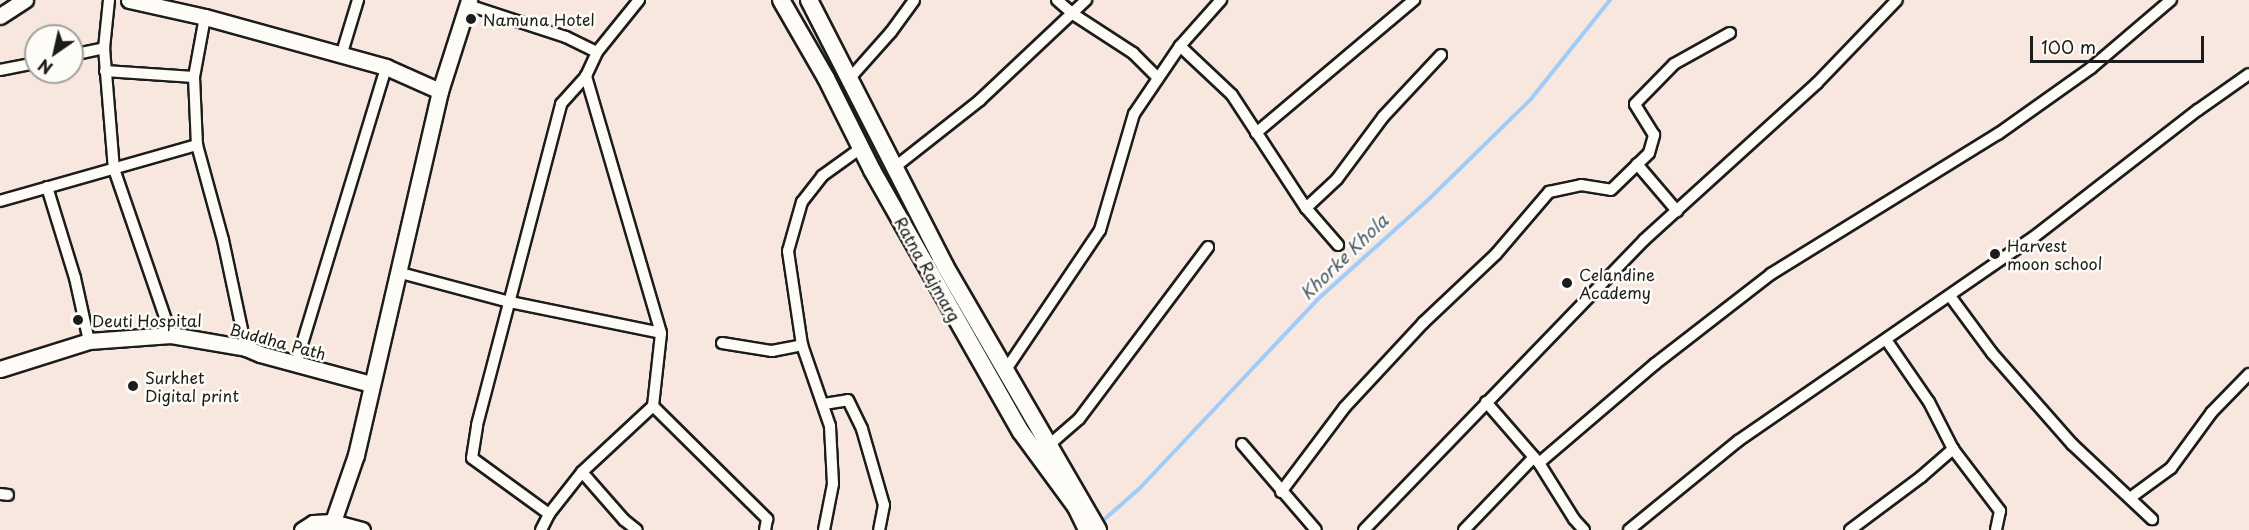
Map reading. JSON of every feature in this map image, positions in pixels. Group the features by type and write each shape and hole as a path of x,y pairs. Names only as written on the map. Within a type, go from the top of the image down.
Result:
{"main road":[{"name":"Ratna Rajmarg","path":"782,0 861,148 1021,432 1078,501 1098,530"},
{"name":"Ratna Rajmarg","path":"809,0 945,266 1049,445 1078,501 1087,530"}],"street":[{"path":"0,16 26,0"},
{"path":"109,0 104,48 114,169 171,336"},
{"path":"129,0 205,17 386,67 440,91"},
{"path":"341,56 358,0"},
{"path":"549,514 472,458 477,424 561,104 586,76 597,52 639,0"},
{"path":"850,77 891,33 914,0"},
{"path":"1057,0 1073,14 1133,53 1157,77"},
{"path":"895,167 980,100 1086,0"},
{"path":"1005,371 1100,230 1134,114 1180,46 1221,0"},
{"path":"1256,133 1414,0"},
{"path":"1364,530 1486,402 1572,318 1644,240 1817,83 1898,0"},
{"path":"1464,530 1537,460 1771,274 1998,134 2091,68 2171,0"},
{"path":"331,526 356,455 370,384 440,91 468,2 566,37 597,52"},
{"path":"205,17 194,77 197,145 223,240 246,348"},
{"path":"1281,492 1345,408 1423,323 1496,254 1549,192 1581,184 1611,190 1649,153 1654,135 1635,104 1674,64 1730,33"},
{"path":"1180,46 1232,95 1306,208 1338,245"},
{"path":"84,52 104,48"},
{"path":"1306,208 1337,179 1383,117 1441,55"},
{"path":"0,70 24,65"},
{"path":"296,364 386,67"},
{"path":"105,71 194,77"},
{"path":"1629,530 1738,441 1787,405 1887,341 2034,237 2198,110 2249,74"},
{"path":"541,530 549,514 582,472 653,406 661,333 586,76"},
{"path":"0,201 197,145"},
{"path":"824,530 833,484 830,426 802,345 788,251 802,202 822,176 861,148"},
{"path":"1637,164 1677,211"},
{"path":"46,187 75,278 89,341"},
{"path":"1049,445 1079,419 1208,247"},
{"path":"397,272 510,303 661,333"},
{"path":"1950,296 1992,353 2072,444 2152,519"},
{"name":"Buddha Path","path":"0,369 89,341 171,336 246,348 370,384"},
{"path":"1887,341 1929,402 1953,449 2000,511 1996,530"},
{"path":"722,344 772,351 802,345"},
{"path":"2130,498 2171,468 2212,412 2249,374"},
{"path":"824,404 848,400 861,429 884,505 879,530"},
{"path":"1486,402 1537,460 1574,519 1584,530"},
{"path":"653,406 767,519 765,530"},
{"path":"1242,444 1316,530"},
{"path":"1850,530 1921,477 1953,449"},
{"path":"582,472 624,520 638,530"},
{"path":"302,530 313,523 362,530"}],"waterway":[{"name":"Khorke Khola","path":"1099,524 1139,489 1318,299 1430,198 1531,99 1610,0"}],"place":[{"name":"Namuna Hotel","path":"471,19"},
{"name":"Harvest moon school","path":"1995,254"},
{"name":"Celandine Academy","path":"1567,283"},
{"name":"Deuti Hospital","path":"78,320"},
{"name":"Surkhet Digital print","path":"133,386"}]}
